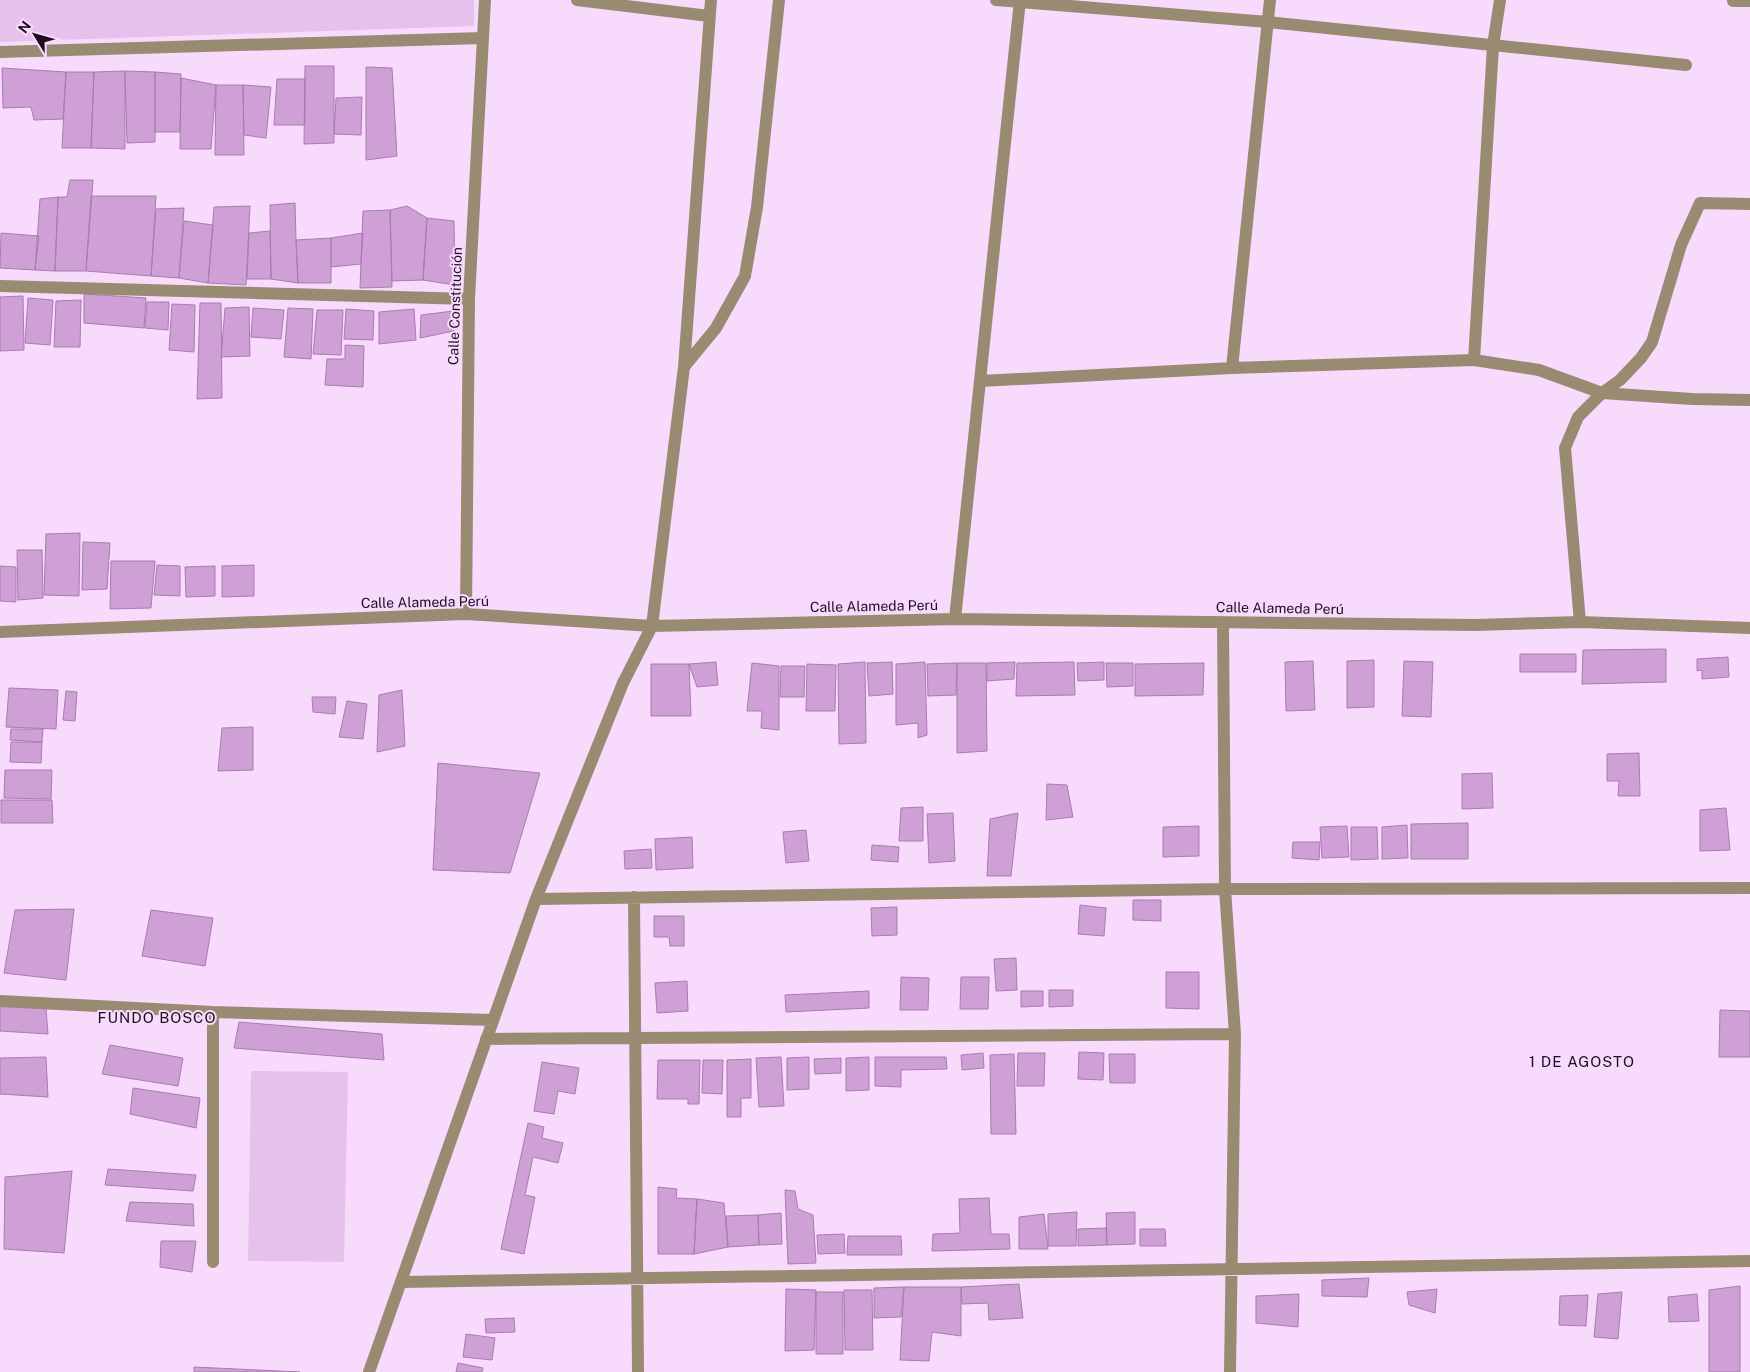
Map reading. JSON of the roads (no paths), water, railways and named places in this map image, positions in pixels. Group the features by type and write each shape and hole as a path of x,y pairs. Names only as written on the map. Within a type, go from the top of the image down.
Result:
{"street":[{"name":"Calle Constitución","path":"466,614 469,299 485,0"},
{"path":"577,0 709,16"},
{"path":"369,1372 536,899 623,683 652,626 684,367 711,0"},
{"path":"684,367 716,328 745,276 757,208 780,0"},
{"path":"996,0 1268,22 1686,65"},
{"path":"1232,368 1270,0"},
{"path":"1474,360 1493,46 1500,0"},
{"path":"955,619 1020,1"},
{"path":"1733,1 1750,1"},
{"path":"0,52 484,38"},
{"path":"1580,622 1565,448 1578,417 1602,392 1620,380 1652,342 1681,245 1700,204 1750,204"},
{"path":"0,286 469,299"},
{"path":"980,381 1232,368 1474,360 1538,370 1602,392 1692,399 1750,400"},
{"name":"Calle Alameda Perú","path":"0,632 466,614 652,626 955,619 1476,625 1580,622 1750,628"},
{"path":"1223,622 1226,889 1235,1034 1230,1372"},
{"path":"536,899 1226,889 1750,888"},
{"path":"634,897 638,1372"},
{"path":"0,1001 213,1012 493,1020"},
{"path":"213,1012 214,1262"},
{"path":"486,1039 1235,1034"},
{"path":"401,1282 1750,1261"}],"district":[{"name":"FUNDO BOSCO","path":"157,1017"},
{"name":"1 DE AGOSTO","path":"1582,1061"}]}
